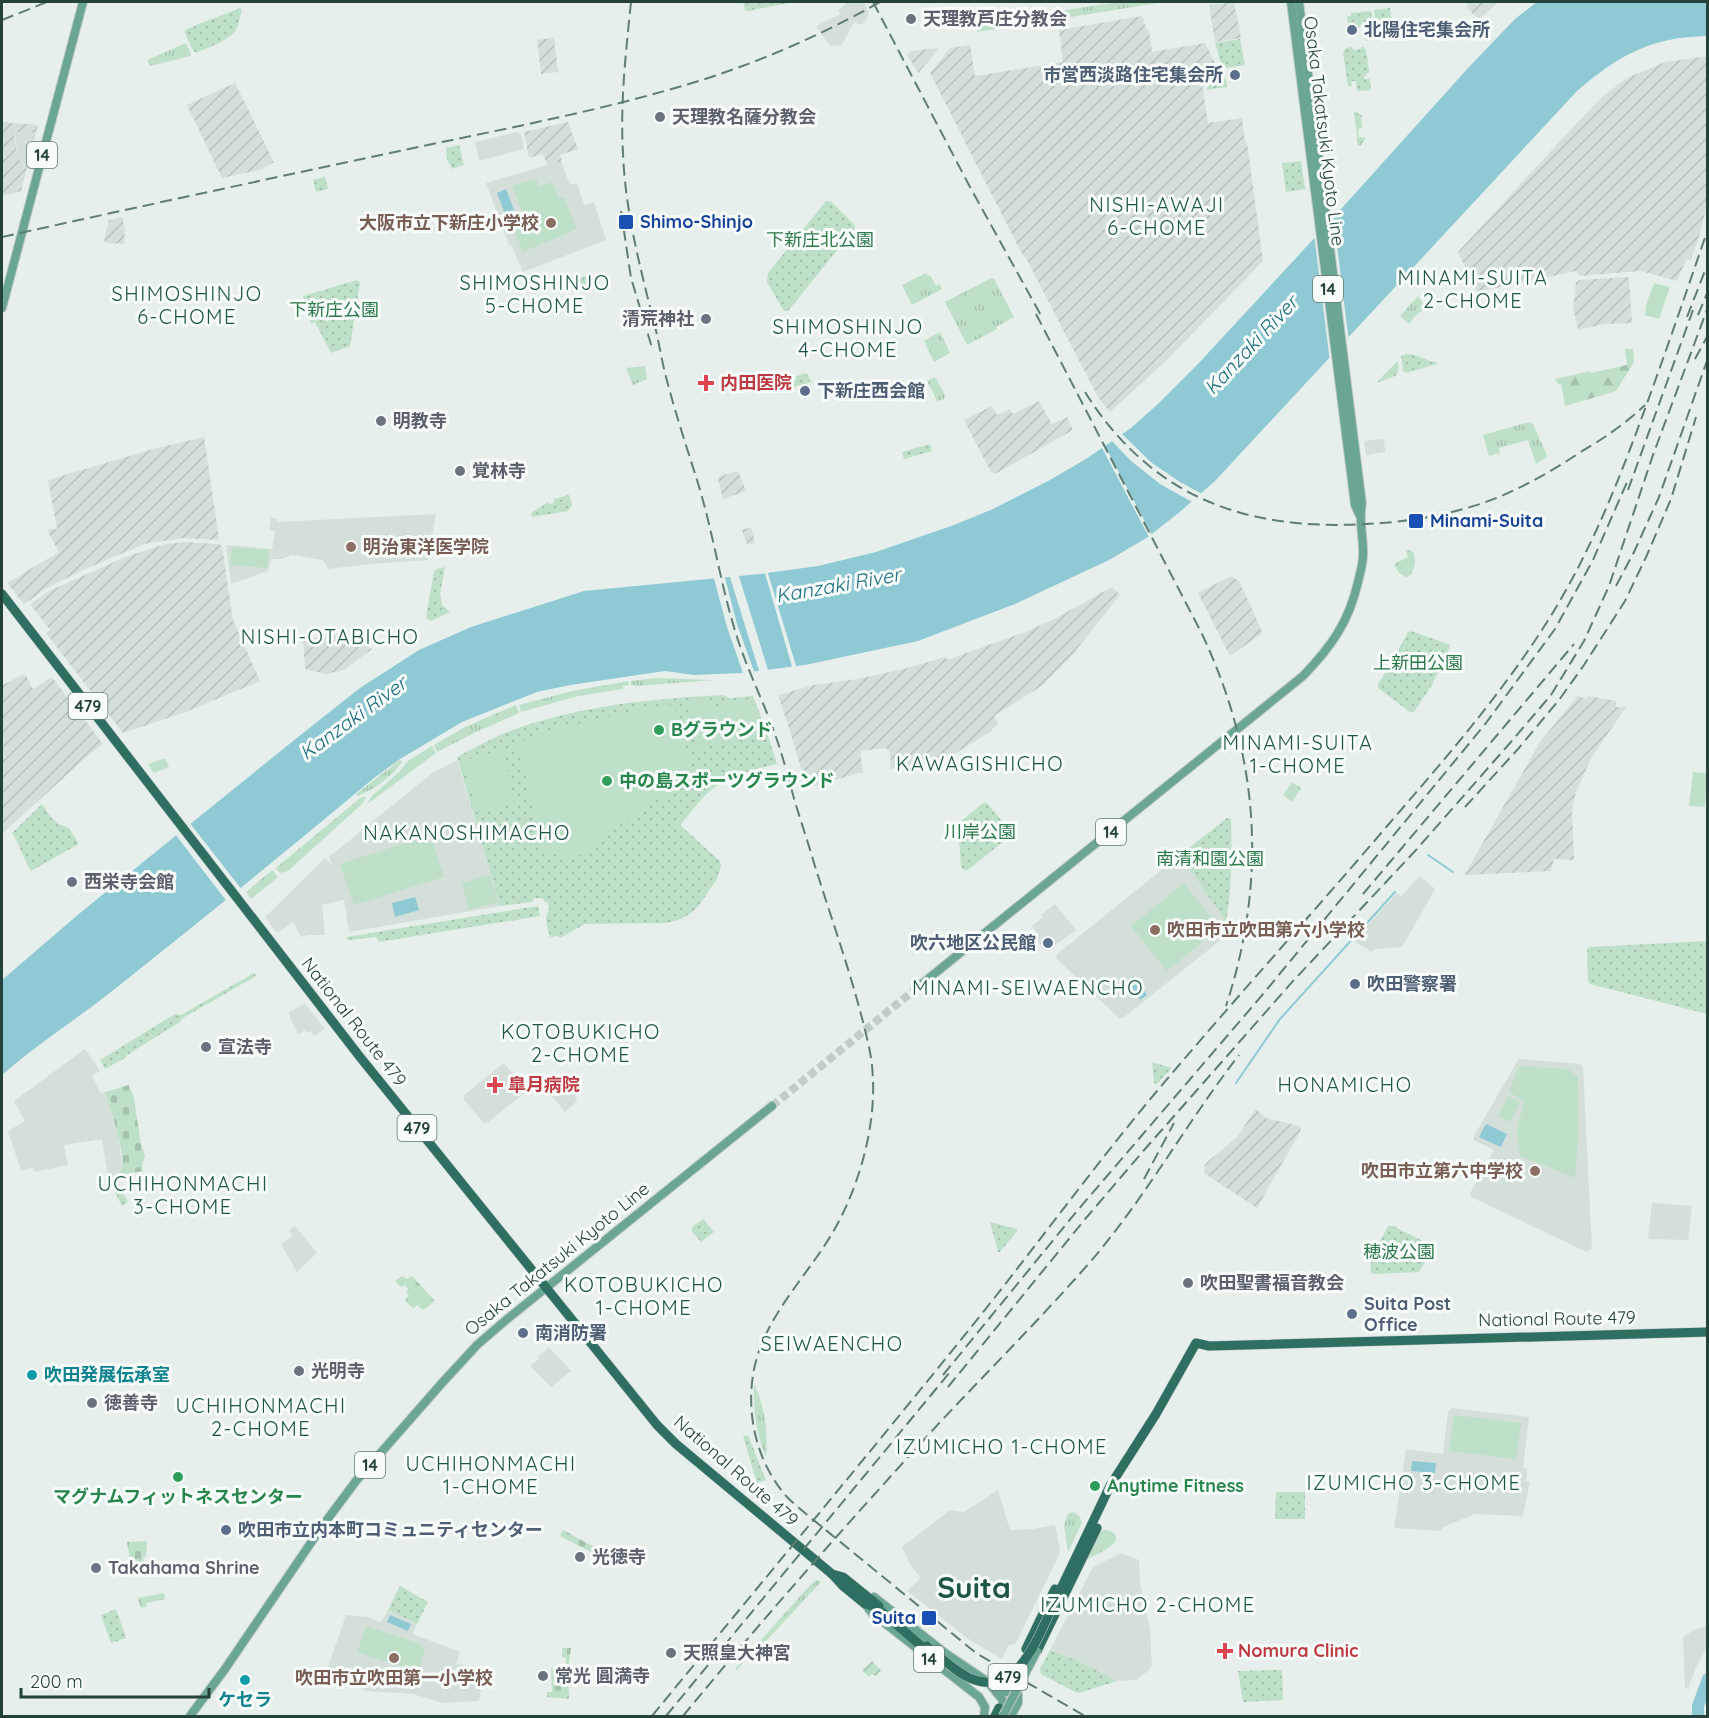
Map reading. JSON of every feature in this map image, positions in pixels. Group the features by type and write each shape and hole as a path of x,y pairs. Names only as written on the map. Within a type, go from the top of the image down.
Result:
{"highway":[{"name":"National Route 479","path":"2,594 441,1160 665,1434 832,1574 838,1582 865,1604 876,1607 928,1646 963,1679 989,1687 1006,1683 1014,1678 1037,1651 1110,1486 1196,1343 1209,1346 1707,1332"},
{"name":"National Route 479","path":"832,1574 843,1577 864,1593 959,1671 971,1678 990,1682 1004,1679 1014,1672 1028,1654 1118,1484 1121,1471"},
{"name":"479","path":"1026,1650 1048,1602 1110,1486"}],"main road":[{"name":"14","path":"2,308 83,2"},
{"name":"Osaka Takatsuki Kyoto Line","path":"1291,2 1313,138"},
{"name":"Osaka Takatsuki Kyoto Line","path":"918,987 1303,676 1333,642 1353,601 1363,559 1364,540 1359,514 1362,504 1350,439 1313,138 1299,2"},
{"name":"Osaka Takatsuki Kyoto Line","path":"190,1716 356,1481 477,1345 772,1106"},
{"name":"14","path":"865,1604 872,1613 979,1697 985,1707 984,1716"},
{"name":"14","path":"928,1646 945,1653 988,1683 997,1693"},
{"path":"1000,1714 1037,1651"},
{"path":"997,1693 1015,1691 1018,1694 1018,1703 1011,1716"},
{"path":"997,1693 1005,1709 1000,1714"}],"shaded area":[{"path":"847,2 864,3 869,12 866,20 862,25 854,22 842,45 830,46 816,26 841,14 838,11"},
{"path":"1234,2 1241,38 1215,42 1209,5"},
{"path":"1467,2 1498,2 1479,19 1468,9"},
{"path":"1142,16 1149,30 1152,52 1205,43 1220,73 1202,83 1208,123 1242,118 1263,261 1166,361 1110,412 1098,397 930,73 950,48 970,45 975,76 1063,62 1059,30"},
{"path":"552,38 558,72 541,74 537,40"},
{"path":"937,48 919,74 907,55 911,51"},
{"path":"1708,57 1707,205 1691,259 1686,260 1677,281 1641,271 1579,276 1576,271 1477,292 1458,252 1574,126 1603,96 1627,78 1665,62"},
{"path":"235,83 274,162 260,170 222,178 187,105"},
{"path":"2,122 38,125 36,133 14,132 18,160 28,163 21,191 2,196"},
{"path":"568,122 578,149 560,155 562,161 547,165 543,154 529,158 524,132"},
{"path":"15,132 36,133 28,163 18,160"},
{"path":"518,132 521,134 524,149 479,161 475,142"},
{"name":"大阪市立下新庄小学校","path":"561,161 570,185 577,183 584,205 594,202 606,240 523,272 509,245 486,183"},
{"path":"122,217 125,230 124,244 106,243 104,240 109,220"},
{"path":"1629,278 1632,323 1605,324 1578,330 1573,307 1576,282"},
{"path":"1039,401 1052,424 1067,417 1073,430 995,474 991,472 964,420 992,406 997,415 1010,409 1013,414"},
{"path":"204,437 218,540 183,538 144,544 47,588 24,604 7,583 59,552 47,530 57,529 48,480 153,449"},
{"path":"1384,439 1385,452 1366,455 1364,441"},
{"path":"738,471 746,491 723,499 718,479 720,476"},
{"name":"明治東洋医学院","path":"436,514 428,560 328,569 323,560 292,555 282,559 271,559 268,571 231,584 226,545 272,549 275,532 269,529 271,517 277,519 277,522"},
{"path":"751,527 755,543 747,544 742,530"},
{"path":"184,542 222,546 233,620 260,681 183,713 123,733 46,633 50,630 30,604 49,591 125,557 166,544"},
{"path":"1231,576 1239,581 1262,631 1230,656 1198,593"},
{"path":"1112,587 1120,595 1072,655 1043,685 994,716 998,725 992,731 954,754 946,754 942,760 922,765 889,769 891,764 889,751 886,748 860,751 863,772 807,788 778,695 814,685 858,679 903,669 946,657 947,660 1028,631"},
{"path":"343,634 372,649 344,670 326,674 305,669 303,639"},
{"path":"25,674 33,689 52,677 103,744 2,834 2,685"},
{"path":"1578,696 1586,699 1588,696 1616,701 1616,707 1626,707 1591,758 1576,792 1572,810 1574,860 1554,859 1551,871 1466,875 1540,742"},
{"path":"457,760 500,906 349,932 344,900 322,905 325,935 301,937 293,922 277,933 265,917 325,858 332,865 329,857 431,774"},
{"name":"吹田市立吹田第六小学校","path":"1180,855 1226,922 1222,939 1123,1018 1119,1018 1057,959 1056,955"},
{"path":"1420,876 1435,889 1402,947 1375,949 1372,952 1353,941 1397,893 1401,896"},
{"path":"1055,904 1076,930 1047,951 1033,937 1037,933 1032,926"},
{"path":"305,1004 325,1029 314,1036 311,1031 307,1033 305,1030 298,1034 291,1020 289,1012"},
{"path":"85,1049 100,1071 92,1076 101,1093 105,1092 119,1137 122,1169 120,1175 108,1177 102,1139 64,1145 68,1165 34,1172 33,1168 21,1171 8,1131 25,1121 14,1101"},
{"name":"吹田市立第六中学校","path":"1520,1059 1580,1064 1583,1067 1592,1249 1587,1252 1471,1197 1470,1193 1494,1150 1474,1140 1474,1136"},
{"path":"504,1063 527,1091 487,1123 483,1122 464,1100 464,1095"},
{"path":"554,1076 558,1076 577,1098 576,1102 565,1112 543,1085"},
{"path":"1256,1109 1266,1118 1300,1126 1301,1130 1257,1208 1204,1173 1205,1164 1237,1137"},
{"path":"1652,1203 1692,1206 1688,1240 1648,1239"},
{"path":"295,1226 317,1253 297,1272 281,1244 293,1236 289,1230"},
{"path":"549,1347 571,1371 551,1387 530,1366"},
{"path":"1452,1408 1529,1417 1523,1468 1527,1469 1526,1481 1530,1482 1523,1516 1475,1514 1443,1527 1440,1531 1394,1528 1406,1449 1443,1454 1448,1412"},
{"path":"998,1490 1010,1530 1055,1525 1060,1550 1016,1643 1008,1646 1002,1659 967,1638 907,1591 921,1578 910,1564 902,1547 950,1510 964,1512"},
{"path":"1121,1553 1139,1560 1140,1582 1150,1629 1152,1666 1136,1680 1117,1681 1075,1659 1050,1650 1093,1567"},
{"name":"吹田市立吹田第一小学校","path":"388,1610 417,1624 413,1634 460,1652 456,1664 482,1668 478,1701 443,1703 413,1694 366,1691 327,1670 346,1615 368,1617 381,1622"},
{"path":"1707,1625 1707,1647 1688,1689 1685,1688 1683,1637"}],"green space":[{"path":"743,2 794,2 748,11 745,10"},
{"path":"1118,2 1164,2 977,32 982,23"},
{"path":"240,8 242,10 239,23 233,34 196,53 192,49 185,30"},
{"path":"1390,8 1394,37 1378,39 1374,10"},
{"path":"1371,11 1374,36 1366,41 1365,37 1370,32 1368,26 1360,25 1356,33 1355,22 1348,23 1347,16 1351,16 1351,13"},
{"path":"1240,39 1245,65 1225,68 1221,63 1215,43"},
{"path":"186,43 190,56 150,66 147,60"},
{"path":"1362,46 1366,49 1369,70 1364,79 1370,79 1371,90 1357,91 1356,81 1351,81 1352,86 1348,86 1343,52 1346,48 1352,47 1354,50 1361,49"},
{"path":"1223,77 1227,87 1206,90 1211,82"},
{"path":"1354,111 1363,116 1361,118 1362,128 1358,129 1359,137 1366,138 1360,146 1358,145"},
{"path":"459,145 464,165 452,169 447,159 446,148"},
{"path":"1301,161 1305,189 1286,192 1282,163"},
{"path":"325,177 328,189 316,192 313,180"},
{"path":"536,179 539,187 552,182 559,199 564,197 577,229 523,252 512,225 525,219 512,186"},
{"name":"下新庄北公園","path":"826,201 830,201 854,224 855,228 788,311 784,311 767,282 768,273"},
{"path":"926,273 930,275 936,286 940,284 942,289 912,305 902,285"},
{"path":"588,275 594,286 577,287 575,280"},
{"path":"991,278 994,279 1014,317 967,345 945,302"},
{"name":"下新庄公園","path":"357,280 360,283 350,346 331,353 315,322 311,324 303,296"},
{"path":"1654,283 1670,287 1659,319 1645,315"},
{"path":"1418,296 1426,308 1409,324 1400,316"},
{"path":"940,332 950,353 934,362 924,341"},
{"path":"1625,349 1633,349 1634,362 1616,391 1565,406 1561,384 1558,384 1555,379 1627,365"},
{"path":"1406,354 1437,364 1406,373 1403,371 1401,356"},
{"path":"1398,361 1397,374 1378,383 1377,382"},
{"path":"645,366 647,379 633,385 626,368"},
{"path":"806,373 812,382 789,388 788,382"},
{"path":"935,377 945,395 944,399 937,401 927,381"},
{"path":"1529,422 1533,424 1547,455 1546,458 1536,464 1528,440 1499,448 1500,453 1489,456 1483,435"},
{"path":"930,444 932,451 904,459 902,452"},
{"path":"569,495 572,505 568,511 532,517 531,513 548,502 549,504 554,503 554,499"},
{"path":"232,547 269,550 267,568 230,565"},
{"path":"1406,550 1414,553 1415,563 1412,574 1406,577 1399,573 1394,564 1408,557"},
{"path":"445,567 440,595 442,605 450,612 431,621 426,618 434,571"},
{"name":"上新田公園","path":"1411,631 1448,644 1450,647 1432,685 1414,712 1410,712 1378,688 1378,684 1408,632"},
{"path":"656,678 714,680 631,685 631,681"},
{"path":"628,681 629,685 623,686 623,689 578,696 521,712 519,705 572,691"},
{"path":"723,695 729,698 753,696 777,764 743,773 718,785 703,798 680,825 720,861 721,866 717,879 693,912 667,923 585,924 560,938 550,937 546,920 549,910 548,902 546,903 542,898 534,898 532,902 500,906 457,757 502,734 529,724 584,710 639,702"},
{"path":"704,697 708,709 752,698 761,734 698,749 687,701"},
{"name":"中の島スポーツグラウンド","path":"668,704 675,709 692,777 674,792 654,800 575,858 570,860 543,849 518,745 567,726"},
{"path":"516,705 519,713 437,752 434,745 465,727"},
{"path":"432,746 436,753 366,805 373,795 408,761"},
{"path":"501,750 514,800 512,803 478,813 463,761"},
{"path":"165,758 169,767 154,773 148,764"},
{"path":"400,760 402,762 393,773 382,782 358,796 356,794"},
{"path":"1693,772 1707,773 1705,807 1689,806"},
{"path":"1292,782 1301,788 1292,802 1283,795"},
{"path":"366,797 362,804 288,871 280,873 276,869 359,799"},
{"name":"川岸公園","path":"983,803 987,803 1011,832 1010,836 968,870 964,870 961,867 958,824"},
{"path":"42,804 58,824 69,828 79,844 31,871 12,833"},
{"name":"南清和園公園","path":"1227,818 1231,819 1231,858 1226,922 1180,855"},
{"path":"415,840 433,843 444,877 354,905 340,864"},
{"path":"271,871 278,877 251,899 246,892"},
{"path":"490,875 498,902 469,910 462,883"},
{"path":"1184,883 1214,921 1213,933 1167,971 1131,926"},
{"path":"538,906 540,916 379,942 376,937 348,940 346,937"},
{"path":"1707,941 1707,1014 1590,984 1588,981 1587,949 1589,947"},
{"path":"254,973 256,976 183,1018 105,1069 100,1060 175,1014 181,1015"},
{"path":"1152,1062 1172,1068 1157,1084 1154,1083"},
{"path":"1519,1066 1568,1069 1578,1077 1578,1139 1575,1178 1520,1156 1517,1130 1524,1101 1509,1092"},
{"path":"129,1085 134,1098 145,1157 142,1165 143,1171 120,1175 122,1156 105,1092"},
{"path":"1508,1096 1520,1102 1510,1122 1498,1116"},
{"path":"117,1181 128,1202 122,1206 110,1183"},
{"path":"703,1219 714,1232 701,1242 692,1231 692,1227"},
{"path":"990,1222 1017,1229 1000,1252 998,1252"},
{"name":"穂波公園","path":"1388,1226 1393,1226 1431,1245 1433,1248 1419,1272 1373,1274 1370,1271 1372,1257"},
{"path":"402,1276 407,1279 412,1276 435,1301 423,1310 418,1305 413,1308 405,1301 409,1295 406,1292 408,1289 405,1285 401,1287 395,1281"},
{"path":"754,1384 765,1420 766,1457 756,1421"},
{"path":"1454,1415 1521,1423 1516,1459 1449,1451"},
{"path":"748,1435 766,1480 757,1483 743,1436"},
{"path":"1276,1492 1305,1492 1305,1519 1275,1519"},
{"path":"1072,1512 1079,1516 1082,1523 1068,1552 1064,1525 1068,1514"},
{"path":"563,1530 598,1549 595,1554 560,1536"},
{"path":"1103,1530 1115,1534 1115,1542 1085,1560 1099,1533"},
{"path":"147,1541 146,1556 143,1557 146,1573 133,1576 127,1542"},
{"path":"816,1580 821,1582 765,1642 737,1670 735,1669 812,1583"},
{"path":"400,1586 428,1602 417,1624 388,1610"},
{"path":"164,1593 165,1599 146,1603 147,1606 141,1608 138,1598"},
{"path":"116,1609 126,1638 111,1643 101,1615"},
{"path":"366,1626 418,1643 425,1650 418,1672 357,1652"},
{"path":"562,1648 571,1648 568,1671 569,1699 547,1697 547,1692 552,1692 551,1668 566,1666 566,1658 562,1657"},
{"path":"1050,1650 1075,1659 1117,1681 1079,1693 1075,1692 1041,1674 1040,1669"},
{"path":"872,1661 881,1670 876,1676 872,1674 869,1677 862,1670"},
{"path":"1282,1670 1283,1700 1243,1702 1238,1671"}],"water":[{"name":"Kanzaki River","path":"1537,2 1707,2 1707,36 1669,40 1637,50 1607,67 1577,91 1215,481 1148,537 1109,560 1015,604 918,641 805,665 742,673 694,675 665,671 570,685 537,692 462,722 400,759 374,778 144,966 2,1075 2,980 80,913 298,737 360,688 419,650 471,627 584,591 760,574 818,566 876,552 993,509 1086,459 1131,428 1197,365 1469,67 1515,19"},
{"path":"506,189 514,210 505,214 497,193"},
{"path":"415,897 419,910 395,917 392,903"},
{"path":"1133,976 1147,995 1140,1000 1125,982"},
{"path":"1486,1124 1507,1134 1501,1147 1479,1137"},
{"path":"1412,1461 1436,1463 1435,1473 1411,1471"},
{"path":"390,1615 411,1624 408,1631 387,1622"}],"pier":[{"path":"1333,213 1349,342 1330,362 1314,234"},
{"path":"1120,432 1152,463 1204,495 1194,503 1160,484 1131,461 1110,439"},
{"path":"1104,444 1153,537 1150,539 1101,446"},
{"path":"764,570 767,570 797,669 793,670"},
{"path":"738,573 769,673 760,674 729,574"},
{"path":"724,574 737,624 755,674 744,676 727,627 713,575"},
{"path":"189,822 243,891 228,903 175,834"}],"waterway":[{"path":"1428,855 1453,872"},
{"path":"1236,1083 1280,1019 1395,892"},
{"path":"1698,1716 1698,1706 1708,1679"}],"tunnel":[{"path":"772,1106 918,987"},
{"path":"1004,1698 1018,1667"}],"railway":[{"path":"2,20 47,2"},
{"path":"631,2 624,77 622,134 626,193 637,252 665,373 703,500 733,623 782,755 857,1000 869,1047 872,1070 871,1118 867,1142 853,1190 833,1232 782,1306 759,1352 753,1374 751,1395 756,1439 774,1479 787,1497 800,1509 976,1653 1085,1716"},
{"path":"873,2 970,187 1043,319"},
{"path":"2,237 553,119 650,95 759,60 808,39 880,2"},
{"path":"621,211 631,278 653,351"},
{"path":"652,1716 950,1353 1157,1091 1430,776 1511,675 1563,595 1605,511 1665,354 1708,229"},
{"path":"1687,317 1708,263"},
{"path":"1698,315 1708,291"},
{"path":"948,1387 1145,1149 1294,980 1416,850 1551,695 1584,641 1609,586 1653,455 1708,307"},
{"path":"1628,490 1693,310"},
{"path":"1036,314 1202,634 1221,679 1236,725 1246,771 1251,817 1252,864 1248,911 1239,958 1226,1006"},
{"path":"1695,359 1708,335"},
{"path":"1616,586 1659,497 1708,358"},
{"path":"1085,392 1111,428 1140,458 1171,482 1205,500 1241,513 1280,521 1322,525 1366,524 1416,519 1483,503 1520,487 1560,465 1614,431 1645,405"},
{"path":"1465,807 1559,700 1625,601 1671,499 1696,417"},
{"path":"943,1375 1077,1211 1264,993 1486,723 1555,629 1593,560 1628,480"},
{"path":"1363,894 1574,644"},
{"path":"683,1716 876,1493 1091,1261 1130,1211 1239,1055"},
{"path":"1144,1179 1174,1123"},
{"path":"666,1716 950,1372"}],"place":[{"name":"天理教芦庄分教会","path":"911,19"},
{"name":"北陽住宅集会所","path":"1352,30"},
{"name":"市営西淡路住宅集会所","path":"1235,75"},
{"name":"天理教名薩分教会","path":"660,117"},
{"name":"Shimo-Shinjo","path":"626,222"},
{"name":"大阪市立下新庄小学校","path":"551,223"},
{"name":"清荒神社","path":"706,319"},
{"name":"内田医院","path":"706,383"},
{"name":"下新庄西会館","path":"805,391"},
{"name":"明教寺","path":"381,421"},
{"name":"覚林寺","path":"460,471"},
{"name":"Minami-Suita","path":"1416,521"},
{"name":"明治東洋医学院","path":"351,547"},
{"name":"Bグラウンド","path":"659,730"},
{"name":"中の島スポーツグラウンド","path":"607,781"},
{"name":"西栄寺会館","path":"72,882"},
{"name":"吹田市立吹田第六小学校","path":"1155,930"},
{"name":"吹六地区公民館","path":"1048,943"},
{"name":"吹田警察署","path":"1355,984"},
{"name":"宣法寺","path":"206,1047"},
{"name":"皐月病院","path":"495,1085"},
{"name":"吹田市立第六中学校","path":"1535,1171"},
{"name":"吹田聖書福音教会","path":"1188,1283"},
{"name":"Suita Post Office","path":"1352,1314"},
{"name":"南消防署","path":"523,1333"},
{"name":"光明寺","path":"299,1371"},
{"name":"吹田発展伝承室","path":"32,1375"},
{"name":"徳善寺","path":"92,1403"},
{"name":"マグナムフィットネスセンター","path":"178,1477"},
{"name":"Anytime Fitness","path":"1095,1486"},
{"name":"吹田市立内本町コミュニティセンター","path":"226,1530"},
{"name":"光徳寺","path":"580,1557"},
{"name":"Takahama Shrine","path":"96,1568"},
{"name":"Suita","path":"929,1618"},
{"name":"Nomura Clinic","path":"1225,1651"},
{"name":"天照皇大神宮","path":"671,1653"},
{"name":"吹田市立吹田第一小学校","path":"394,1658"},
{"name":"常光 圓満寺","path":"543,1676"},
{"name":"ケセラ","path":"245,1680"}],"district":[{"name":"NISHI-AWAJI 6-CHOME","path":"1157,216"},
{"name":"MINAMI-SUITA 2-CHOME","path":"1473,290"},
{"name":"SHIMOSHINJO 5-CHOME","path":"535,294"},
{"name":"SHIMOSHINJO 6-CHOME","path":"187,306"},
{"name":"SHIMOSHINJO 4-CHOME","path":"848,338"},
{"name":"NISHI-OTABICHO","path":"330,637"},
{"name":"MINAMI-SUITA 1-CHOME","path":"1298,754"},
{"name":"KAWAGISHICHO","path":"980,764"},
{"name":"NAKANOSHIMACHO","path":"467,833"},
{"name":"MINAMI-SEIWAENCHO","path":"1028,988"},
{"name":"KOTOBUKICHO 2-CHOME","path":"581,1044"},
{"name":"HONAMICHO","path":"1345,1085"},
{"name":"UCHIHONMACHI 3-CHOME","path":"183,1196"},
{"name":"KOTOBUKICHO 1-CHOME","path":"644,1296"},
{"name":"SEIWAENCHO","path":"832,1344"},
{"name":"UCHIHONMACHI 2-CHOME","path":"261,1418"},
{"name":"IZUMICHO 1-CHOME","path":"1002,1447"},
{"name":"UCHIHONMACHI 1-CHOME","path":"491,1476"},
{"name":"IZUMICHO 3-CHOME","path":"1414,1483"},
{"name":"Suita","path":"974,1588"},
{"name":"IZUMICHO 2-CHOME","path":"1148,1605"}]}
